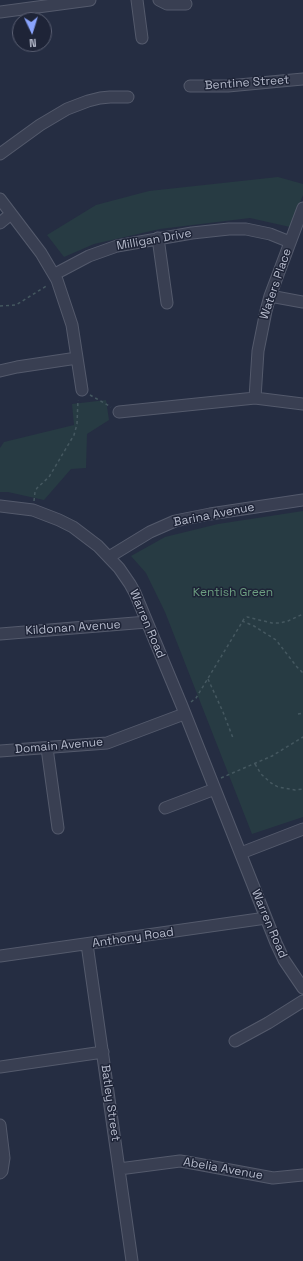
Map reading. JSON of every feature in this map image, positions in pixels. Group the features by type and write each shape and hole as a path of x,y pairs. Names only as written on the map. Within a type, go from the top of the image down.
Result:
{"street":[{"path":"0,12 49,3 90,0"},
{"path":"137,0 142,38"},
{"path":"159,0 167,4 186,4"},
{"name":"Bentine Street","path":"190,86 228,86 303,79"},
{"path":"0,154 40,125 67,109 94,99 128,97"},
{"path":"0,199 56,277 70,317 82,390"},
{"path":"290,242 303,208"},
{"path":"0,222 11,214"},
{"name":"Milligan Drive","path":"56,277 89,256 107,249 124,244 158,238 234,229 262,232 290,242"},
{"path":"158,238 167,302"},
{"name":"Waters Place","path":"255,398 260,337 270,296 290,242"},
{"path":"270,296 303,302"},
{"path":"0,371 77,358"},
{"path":"119,412 255,398 303,404"},
{"name":"Barina Avenue","path":"109,557 150,532 175,521 210,514 303,500"},
{"name":"Warren Road","path":"0,506 33,510 73,527 88,537 109,557 130,584 183,710 266,918 284,960 303,988"},
{"name":"Kildonan Avenue","path":"0,634 147,622"},
{"name":"Domain Avenue","path":"0,752 107,743 183,710"},
{"path":"47,748 58,828"},
{"path":"165,808 213,785"},
{"path":"241,853 303,829"},
{"name":"Anthony Road","path":"0,956 266,918"},
{"name":"Batley Street","path":"87,944 132,1261"},
{"path":"235,1041 268,1023 303,1001"},
{"path":"0,1067 103,1052"},
{"path":"0,1125 4,1158 2,1171 0,1173"},
{"name":"Abelia Avenue","path":"119,1169 180,1161 274,1178 303,1175"}],"path":[{"path":"0,306 16,305 56,277"},
{"path":"33,510 35,492 37,488 49,477 74,435 77,424 77,406 82,390 119,412"},
{"path":"183,710 192,702 208,679 242,622 247,617 272,623 280,623 288,622 303,614"},
{"path":"242,622 254,626 276,640 297,668 303,673"},
{"path":"208,679 233,738"},
{"path":"298,714 303,713"},
{"path":"213,785 272,756 303,737"},
{"path":"255,764 261,774 278,787 295,790 303,789"}],"green space":[{"path":"278,177 303,184 303,195 290,227 250,218 160,229 94,244 64,257 47,235 96,205 149,191"},
{"path":"106,400 109,420 87,434 86,468 71,469 44,500 8,492 0,492 0,448 4,442 74,425 72,404"},
{"name":"Kentish Green","path":"303,511 303,817 252,834 165,612 146,573 131,556 165,537 218,524"}]}
